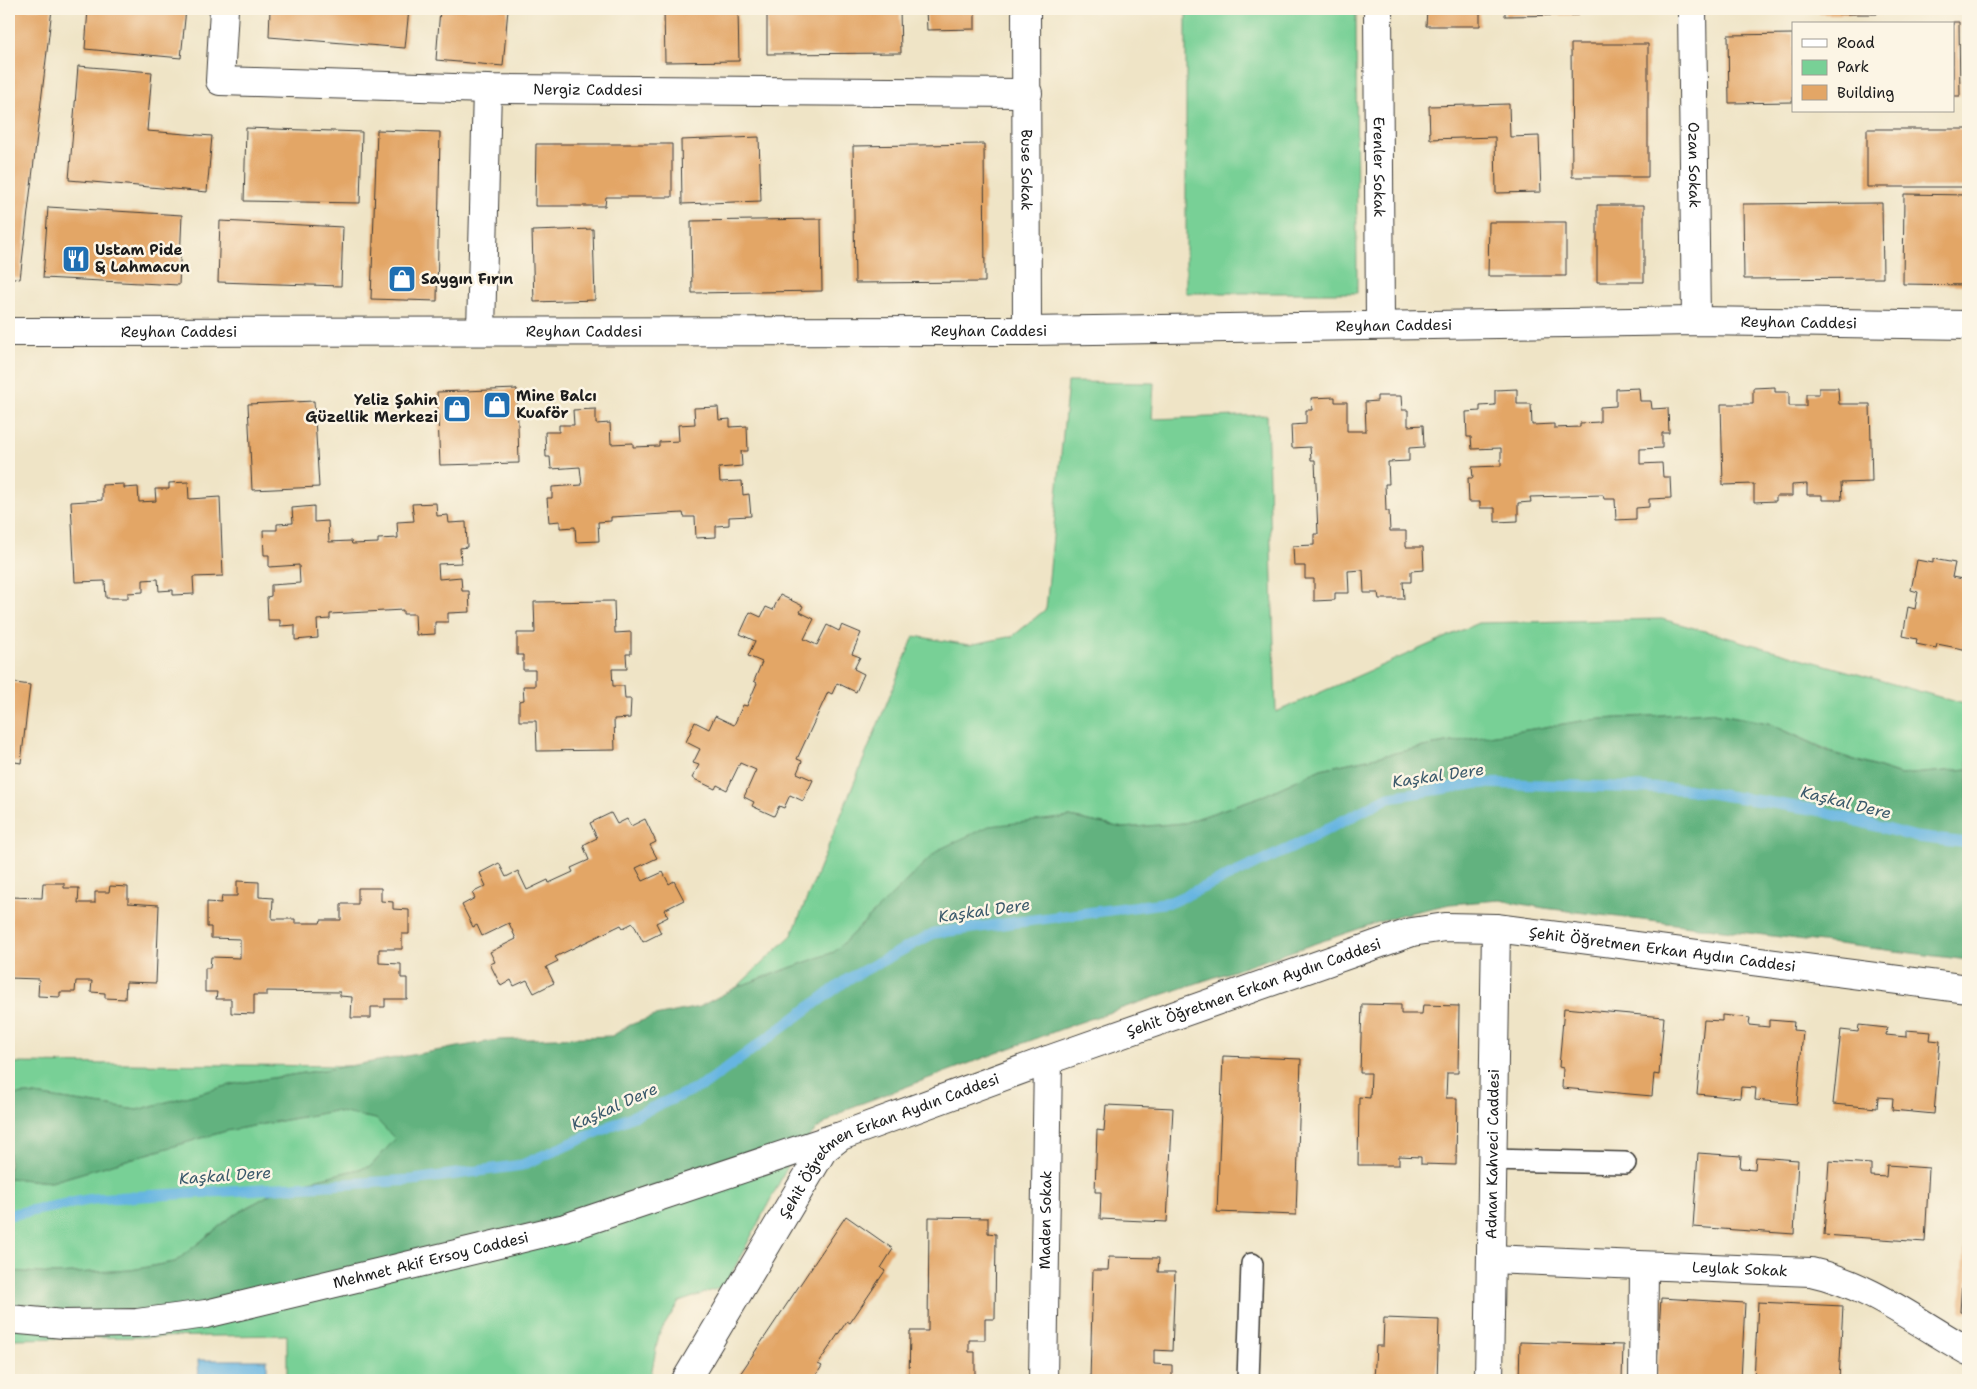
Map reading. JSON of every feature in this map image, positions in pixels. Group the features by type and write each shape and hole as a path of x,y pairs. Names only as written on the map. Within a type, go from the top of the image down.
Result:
{"street":[{"name":"Nergiz Caddesi","path":"224,9 220,81 487,90 1028,93"},
{"name":"Buse Sokak","path":"1026,9 1028,93 1027,331"},
{"name":"Erenler Sokak","path":"1378,9 1380,325"},
{"name":"Ozan Sokak","path":"1692,9 1696,321"},
{"path":"481,331 487,90"},
{"name":"Reyhan Caddesi","path":"9,332 1027,331 1696,321 1968,325"},
{"name":"Şehit Öğretmen Erkan Aydın Caddesi","path":"686,1380 823,1150 841,1136 1048,1060 1412,932 1454,927 1496,928 1968,989"},
{"name":"Adnan Kahveci Caddesi","path":"1489,1380 1496,928"},
{"name":"Maden Sokak","path":"1043,1380 1048,1060"},
{"name":"Mehmet Akif Ersoy Caddesi","path":"9,1319 64,1324 137,1323 206,1314 565,1228 841,1136"},
{"name":"Leylak Sokak","path":"1491,1260 1811,1272 1853,1285 1968,1351"},
{"path":"1643,1380 1644,1267"}],"lane":[{"path":"1492,1160 1625,1163"},
{"path":"1248,1380 1252,1264"}],"green space":[{"path":"1186,9 1356,9 1357,293 1186,293"},
{"path":"1068,382 1154,383 1152,419 1267,415 1276,712 1478,623 1662,619 1968,705 1968,769 1901,775 1837,754 1768,723 1709,712 1588,720 1428,746 1321,769 1265,795 1184,823 1123,828 1070,817 938,850 834,952 737,987 792,935 914,636 969,645 1013,636 1046,609"},
{"path":"1709,712 1768,723 1832,753 1901,775 1968,769 1968,960 1544,908 1500,900 1450,904 1400,915 1075,1024 849,1108 817,1129 796,1151 206,1314 9,1319 9,1271 55,1274 131,1270 175,1262 231,1217 281,1188 371,1166 395,1139 376,1119 334,1111 226,1131 51,1182 9,1178 9,1095 28,1094 137,1110 234,1084 498,1040 612,1036 630,1025 655,1016 699,1007 737,987 834,952 938,850 989,826 1070,817 1123,828 1184,823 1265,795 1321,769 1428,746 1588,720"},
{"path":"9,1063 349,1066 234,1084 137,1110 28,1094 9,1095"},
{"path":"335,1111 376,1119 396,1139 371,1166 281,1188 231,1217 175,1262 131,1270 55,1274 9,1271 9,1178 51,1182 226,1131"},
{"path":"796,1151 725,1286 679,1302 659,1334 650,1380 287,1380 287,1335 12,1339 9,1342 9,1316"}],"water":[{"path":"198,1360 267,1360 267,1380 199,1380"}],"building":[{"path":"9,9 52,9 20,279 9,277"},
{"path":"88,9 186,9 181,58 85,49"},
{"path":"270,9 409,9 405,48 269,37"},
{"path":"440,9 508,9 503,66 436,60"},
{"path":"664,9 738,9 739,61 665,62"},
{"path":"767,9 900,9 901,53 767,54"},
{"path":"926,9 975,9 975,29 927,30"},
{"path":"1427,9 1480,9 1480,26 1426,26"},
{"path":"1505,9 1578,9 1579,15 1505,16"},
{"path":"1819,9 1877,9 1877,14 1819,14"},
{"path":"1954,22 1959,22 1960,96 1954,96"},
{"path":"1792,34 1792,102 1729,103 1728,35"},
{"path":"1571,44 1648,44 1648,177 1572,177"},
{"path":"78,66 152,72 147,131 212,136 207,192 69,180"},
{"path":"1509,104 1510,137 1539,136 1541,192 1496,193 1495,137 1430,139 1429,106"},
{"path":"246,128 362,132 360,203 244,201"},
{"path":"1867,129 1968,129 1968,187 1867,187"},
{"path":"377,130 440,132 437,301 371,299"},
{"path":"759,137 761,201 682,204 681,140"},
{"path":"536,144 672,144 672,197 606,197 605,206 535,206"},
{"path":"984,144 985,282 855,283 853,146"},
{"path":"1904,194 1968,195 1968,285 1903,284"},
{"path":"1882,203 1883,278 1744,279 1743,204"},
{"path":"1597,205 1644,205 1644,282 1597,282"},
{"path":"48,207 182,215 179,285 43,278"},
{"path":"821,219 822,291 692,293 691,221"},
{"path":"220,221 343,227 341,286 218,282"},
{"path":"1489,222 1566,222 1566,276 1488,276"},
{"path":"593,229 595,300 534,302 532,231"},
{"path":"1775,387 1775,392 1789,392 1789,406 1806,406 1806,394 1819,394 1819,388 1838,388 1839,404 1870,404 1872,482 1841,483 1842,500 1822,500 1822,495 1807,495 1807,484 1792,485 1792,496 1776,496 1776,501 1754,502 1754,484 1723,485 1721,404 1753,404 1753,388"},
{"path":"1639,388 1640,401 1651,401 1652,409 1668,408 1669,433 1662,433 1662,448 1640,449 1640,464 1662,463 1663,477 1670,477 1671,498 1649,499 1649,507 1636,508 1636,519 1616,520 1615,499 1604,499 1603,495 1530,497 1531,502 1518,503 1518,521 1495,522 1495,508 1480,508 1480,502 1469,502 1468,478 1473,478 1472,467 1501,466 1501,448 1472,449 1471,437 1467,437 1466,412 1480,411 1480,406 1495,405 1495,390 1517,389 1517,404 1531,404 1532,425 1554,424 1554,428 1580,427 1580,423 1600,422 1600,407 1616,406 1616,389"},
{"path":"517,389 519,463 440,465 437,392"},
{"path":"1377,396 1401,396 1402,410 1408,410 1408,426 1423,425 1424,447 1409,448 1409,461 1388,462 1389,484 1385,484 1386,511 1389,511 1390,531 1406,531 1406,547 1423,547 1424,570 1411,571 1411,582 1403,582 1404,599 1379,599 1378,593 1364,593 1363,570 1348,571 1349,593 1335,593 1335,600 1314,601 1314,579 1305,579 1305,566 1294,566 1293,546 1314,545 1314,534 1318,534 1315,460 1311,460 1310,447 1292,448 1291,425 1306,424 1306,410 1312,410 1311,398 1335,397 1335,402 1347,402 1347,431 1366,431 1365,402 1377,401"},
{"path":"314,401 319,487 252,490 248,404"},
{"path":"718,407 719,420 730,419 730,427 747,426 748,451 741,451 742,466 719,468 720,482 742,481 743,495 749,494 751,516 729,517 729,525 716,526 716,537 696,538 695,517 684,517 683,513 611,517 611,521 598,522 599,541 576,542 575,527 560,528 560,521 549,522 547,498 552,498 552,487 582,485 580,467 551,469 550,457 546,457 545,432 559,432 559,425 574,425 573,410 596,409 596,424 610,423 611,444 633,443 633,447 659,446 659,442 679,441 678,425 695,424 694,408"},
{"path":"188,482 189,499 220,497 223,576 193,577 194,594 173,595 173,590 159,591 158,579 143,580 143,592 128,593 128,598 106,598 105,581 75,582 71,502 102,500 102,485 124,484 124,488 138,487 139,502 156,501 155,489 169,489 169,483"},
{"path":"436,503 437,516 448,515 449,523 466,522 467,547 460,548 461,563 438,564 439,579 461,577 462,591 469,591 470,612 448,613 448,622 435,622 435,634 416,635 415,614 403,614 403,610 330,614 330,619 317,620 318,638 295,640 295,625 280,626 280,620 268,620 267,597 271,596 271,585 300,583 299,565 269,567 269,555 264,555 263,530 277,530 277,524 293,523 292,508 314,506 314,522 328,521 329,542 351,541 352,544 378,543 378,539 398,538 397,522 414,521 412,504"},
{"path":"1933,559 1955,563 1952,577 1968,580 1968,650 1937,644 1936,648 1916,644 1917,639 1903,636 1908,607 1915,609 1918,592 1911,590 1917,560 1933,563"},
{"path":"780,595 803,606 800,612 814,619 804,639 817,645 827,625 839,631 842,625 861,633 852,654 860,657 854,669 864,674 856,692 837,683 832,694 828,692 797,759 802,761 797,773 813,780 803,801 790,795 784,808 779,806 774,816 752,806 754,802 744,797 756,770 740,763 727,790 717,785 715,789 692,778 699,765 693,763 700,749 686,742 695,722 709,729 715,716 734,725 743,705 747,706 757,683 754,681 762,662 748,656 755,641 740,634 750,612 761,617 766,607 773,610"},
{"path":"614,601 615,633 631,632 631,654 626,654 627,669 612,669 613,686 624,686 625,699 631,699 630,718 614,719 615,750 537,751 536,721 519,721 519,701 524,700 523,686 535,686 535,670 523,670 523,655 517,655 517,633 535,633 534,602"},
{"path":"9,682 30,685 21,763 9,761"},
{"path":"611,813 617,824 627,819 631,826 645,819 656,842 650,845 657,858 636,868 643,881 663,872 669,884 674,881 684,900 664,910 668,917 656,923 661,933 643,942 633,923 623,928 621,925 555,957 558,961 546,967 554,983 534,993 527,980 514,986 511,980 501,986 490,964 495,962 490,952 516,939 509,923 482,936 477,925 473,927 462,905 475,898 472,893 486,886 480,873 499,863 506,877 518,871 527,890 548,880 549,883 573,872 571,868 589,860 583,845 597,838 590,823"},
{"path":"237,881 259,882 259,897 273,898 272,919 295,919 295,923 320,923 321,920 341,920 341,904 358,904 358,888 381,888 381,901 393,902 393,909 409,910 409,934 402,934 402,949 379,949 379,963 401,964 401,978 407,978 407,999 385,999 385,1007 371,1007 371,1018 351,1018 352,997 340,996 340,992 267,991 267,995 254,995 254,1014 231,1013 231,999 216,999 217,992 205,992 205,968 210,968 211,957 240,958 240,939 211,938 211,927 207,927 207,902 221,903 222,896 237,896"},
{"path":"43,883 64,883 64,888 79,888 78,903 95,903 95,892 109,892 110,886 128,887 128,903 159,905 156,983 126,982 125,999 105,998 105,993 91,992 92,981 76,981 75,992 60,992 60,997 38,996 39,979 9,978 11,897 42,898"},
{"path":"1362,1004 1401,1005 1401,1014 1422,1014 1423,1005 1459,1006 1458,1073 1447,1073 1446,1098 1457,1098 1456,1165 1421,1164 1421,1157 1399,1156 1399,1165 1358,1165 1359,1097 1370,1098 1371,1073 1360,1073"},
{"path":"1564,1008 1664,1017 1659,1075 1654,1074 1652,1096 1562,1088 1563,1068 1559,1067"},
{"path":"1722,1015 1750,1018 1749,1025 1769,1027 1769,1020 1794,1022 1793,1030 1803,1031 1797,1104 1755,1100 1756,1088 1741,1087 1740,1098 1697,1094 1704,1020 1722,1021"},
{"path":"1859,1025 1887,1028 1886,1035 1906,1037 1906,1030 1931,1032 1930,1040 1940,1041 1934,1114 1892,1110 1893,1098 1878,1097 1877,1108 1833,1104 1841,1030 1858,1032"},
{"path":"1223,1056 1301,1059 1296,1215 1217,1212"},
{"path":"1106,1105 1173,1108 1167,1222 1100,1219 1101,1192 1095,1192 1097,1130 1104,1131"},
{"path":"1698,1153 1741,1156 1740,1168 1755,1169 1756,1157 1798,1160 1794,1234 1693,1227"},
{"path":"1829,1161 1871,1164 1871,1176 1886,1177 1887,1165 1929,1168 1925,1242 1824,1235"},
{"path":"846,1216 893,1249 881,1268 885,1271 850,1323 847,1321 818,1364 822,1366 813,1380 736,1380"},
{"path":"929,1217 988,1218 988,1233 996,1234 995,1319 985,1319 985,1340 969,1340 969,1352 975,1352 975,1380 909,1380 910,1331 928,1331"},
{"path":"1965,1238 1968,1238 1968,1313 1960,1312"},
{"path":"1109,1257 1159,1258 1158,1272 1175,1272 1172,1351 1154,1350 1154,1364 1172,1365 1172,1380 1090,1380 1093,1270 1108,1270"},
{"path":"1661,1298 1745,1303 1741,1380 1656,1380"},
{"path":"1758,1302 1843,1306 1839,1380 1754,1380"},
{"path":"1384,1318 1439,1320 1437,1380 1374,1380 1376,1346 1383,1346"},
{"path":"1520,1342 1623,1345 1622,1380 1519,1380"}],"waterway":[{"name":"Kaşkal Dere","path":"9,1215 93,1199 413,1180 522,1165 704,1085 848,979 934,933 1171,902 1291,848 1389,797 1479,783 1684,789 1817,810 1916,837 1968,843"}],"place":[{"name":"Ustam Pide & Lahmacun","path":"76,259"},
{"name":"Saygın Fırın","path":"402,279"},
{"name":"Mine Balcı Kuaför","path":"497,405"},
{"name":"Yeliz Şahin Güzellik Merkezi","path":"457,409"}]}
